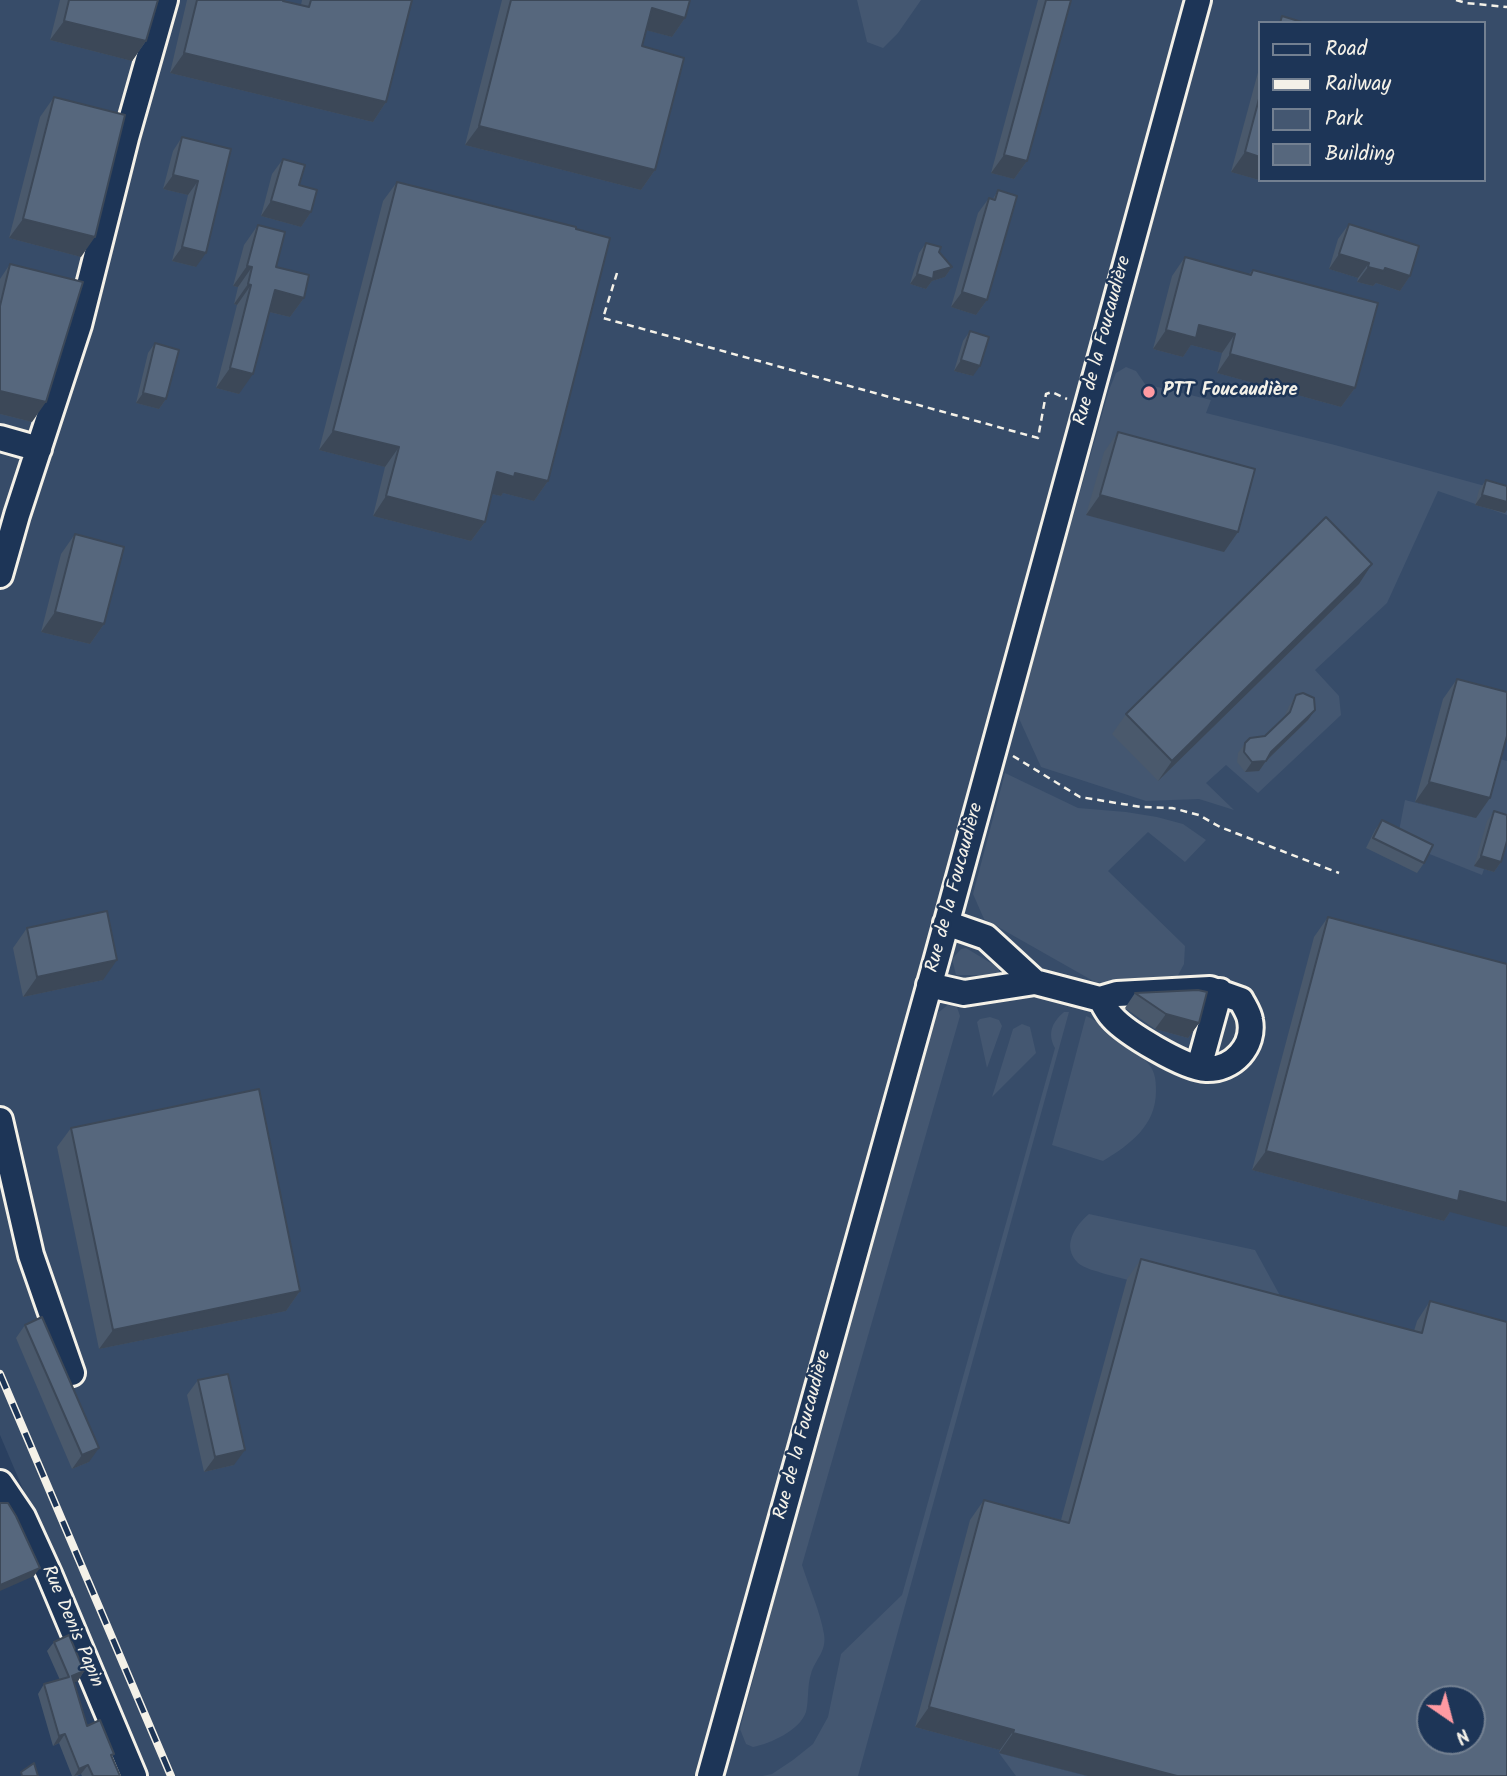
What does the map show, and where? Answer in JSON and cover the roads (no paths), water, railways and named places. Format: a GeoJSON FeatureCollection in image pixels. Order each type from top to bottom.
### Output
{"type":"FeatureCollection","features":[{"type":"Feature","properties":{"kind":"street"},"geometry":{"type":"LineString","coordinates":[[0,575],[79,326],[126,138],[165,0]]}},
{"type":"Feature","properties":{"kind":"street","name":"Rue de la Foucaudière"},"geometry":{"type":"LineString","coordinates":[[710,1776],[1198,0]]}},
{"type":"Feature","properties":{"kind":"street"},"geometry":{"type":"LineString","coordinates":[[0,438],[39,449]]}},
{"type":"Feature","properties":{"kind":"street"},"geometry":{"type":"LineString","coordinates":[[946,923],[986,937],[1035,982]]}},
{"type":"Feature","properties":{"kind":"street"},"geometry":{"type":"LineString","coordinates":[[929,985],[964,993],[1035,982],[1100,999],[1117,994],[1210,989],[1241,1000],[1250,1018],[1251,1035],[1246,1048],[1235,1060],[1221,1067],[1204,1069],[1179,1060],[1133,1035],[1111,1017],[1100,999]]}},
{"type":"Feature","properties":{"kind":"street"},"geometry":{"type":"LineString","coordinates":[[1199,1067],[1220,991]]}},
{"type":"Feature","properties":{"kind":"street"},"geometry":{"type":"LineString","coordinates":[[0,1120],[31,1255],[72,1373]]}},
{"type":"Feature","properties":{"kind":"street","name":"Rue Denis Papin"},"geometry":{"type":"LineString","coordinates":[[0,1483],[23,1517],[50,1576],[134,1776]]}},
{"type":"Feature","properties":{"kind":"railway"},"geometry":{"type":"LineString","coordinates":[[0,1374],[171,1776]]}},
{"type":"Feature","properties":{"kind":"place","name":"PTT Foucaudière"},"geometry":{"type":"Point","coordinates":[1149,392]}}]}
